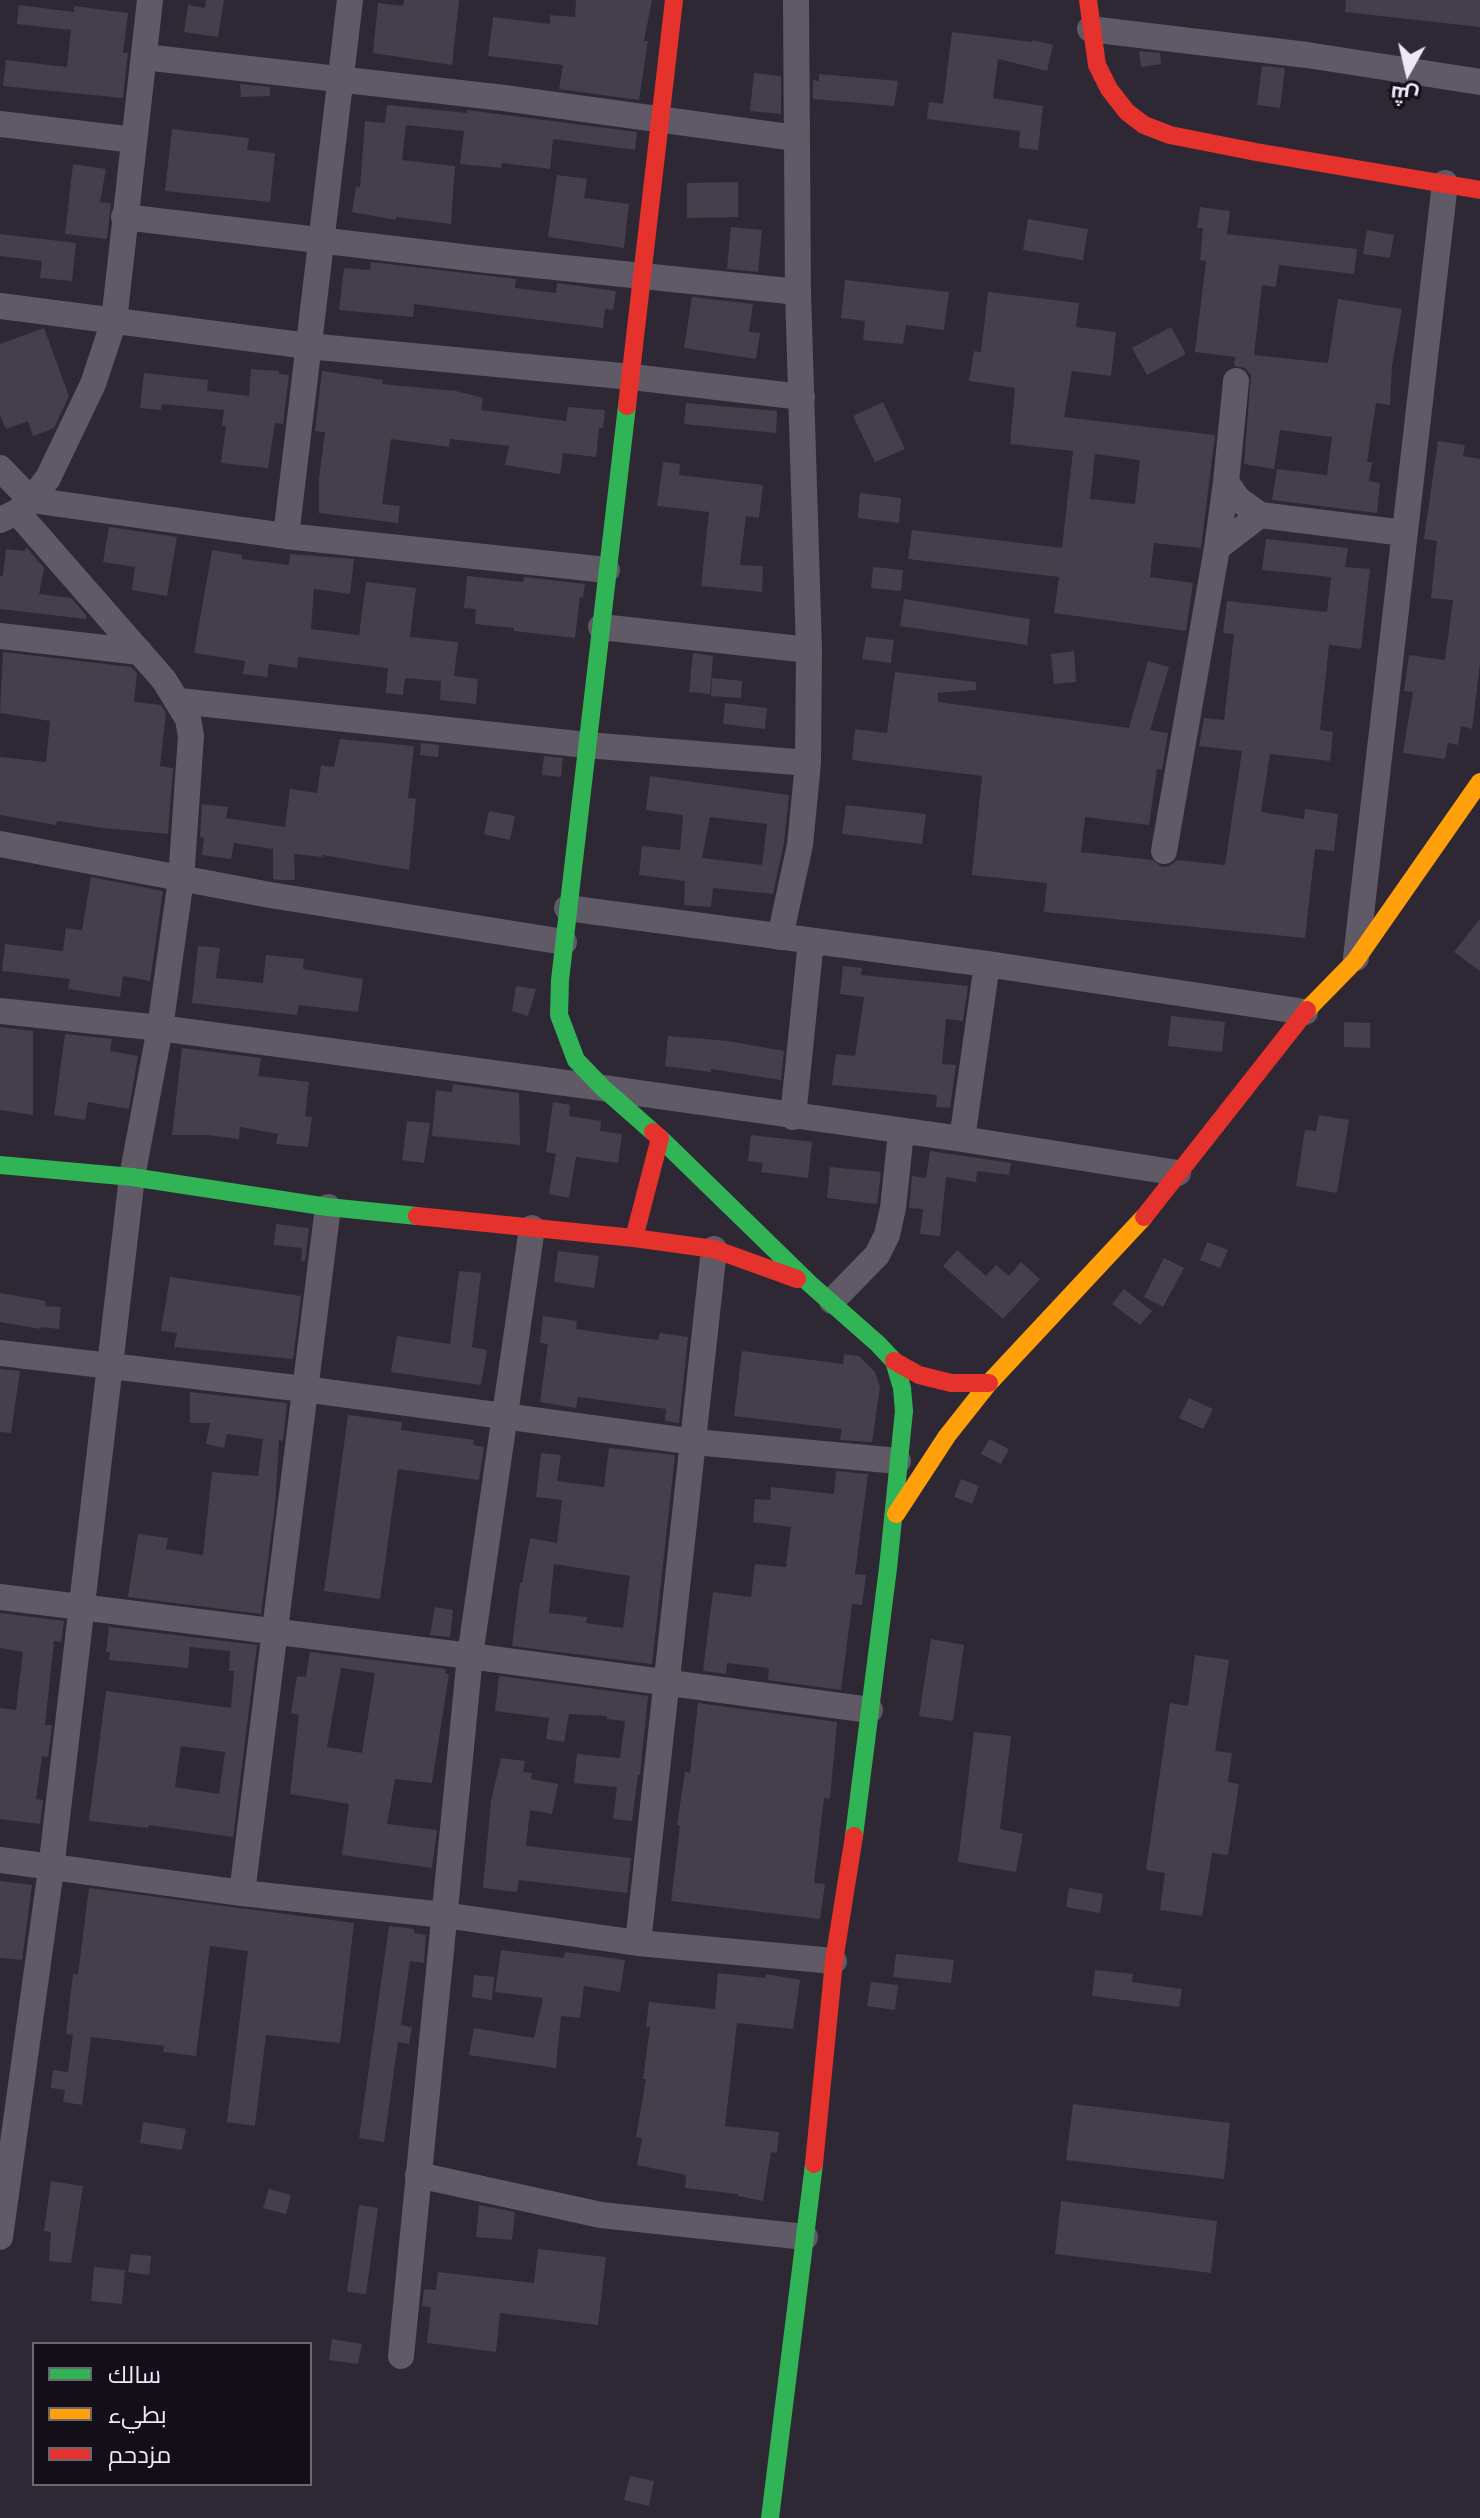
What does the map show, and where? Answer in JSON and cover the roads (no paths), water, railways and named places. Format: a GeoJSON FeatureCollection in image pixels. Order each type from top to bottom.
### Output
{"type":"FeatureCollection","features":[{"type":"Feature","properties":{"kind":"main road"},"geometry":{"type":"LineString","coordinates":[[674,0],[644,276],[567,908],[559,1015],[576,1060],[603,1088],[660,1138],[894,1361],[919,1375],[951,1383],[989,1383]]}},
{"type":"Feature","properties":{"kind":"main road"},"geometry":{"type":"LineString","coordinates":[[1088,0],[1097,65],[1109,89],[1127,112],[1144,125],[1170,135],[1256,152],[1445,183],[1479,185]]}},
{"type":"Feature","properties":{"kind":"main road"},"geometry":{"type":"LineString","coordinates":[[893,1519],[947,1436],[989,1383],[1141,1221],[1305,1012],[1355,961],[1480,782]]}},
{"type":"Feature","properties":{"kind":"main road"},"geometry":{"type":"LineString","coordinates":[[634,1238],[660,1138]]}},
{"type":"Feature","properties":{"kind":"main road"},"geometry":{"type":"LineString","coordinates":[[0,1165],[132,1177],[328,1207],[714,1249],[810,1284]]}},
{"type":"Feature","properties":{"kind":"main road"},"geometry":{"type":"LineString","coordinates":[[770,2518],[805,2237],[834,1961],[855,1831],[893,1519],[904,1411],[902,1388],[894,1361]]}},
{"type":"Feature","properties":{"kind":"street"},"geometry":{"type":"LineString","coordinates":[[16,510],[48,478],[65,446],[93,384],[114,321],[150,0]]}},
{"type":"Feature","properties":{"kind":"street"},"geometry":{"type":"LineString","coordinates":[[286,536],[350,0]]}},
{"type":"Feature","properties":{"kind":"street"},"geometry":{"type":"LineString","coordinates":[[780,937],[800,845],[808,763],[809,650],[798,292],[796,0]]}},
{"type":"Feature","properties":{"kind":"street"},"geometry":{"type":"LineString","coordinates":[[1090,29],[1307,55],[1480,82]]}},
{"type":"Feature","properties":{"kind":"street"},"geometry":{"type":"LineString","coordinates":[[144,57],[796,138]]}},
{"type":"Feature","properties":{"kind":"street"},"geometry":{"type":"LineString","coordinates":[[0,124],[134,140]]}},
{"type":"Feature","properties":{"kind":"street"},"geometry":{"type":"LineString","coordinates":[[1355,961],[1445,183]]}},
{"type":"Feature","properties":{"kind":"street"},"geometry":{"type":"LineString","coordinates":[[124,217],[487,260],[798,292]]}},
{"type":"Feature","properties":{"kind":"street"},"geometry":{"type":"LineString","coordinates":[[0,306],[308,346],[632,377],[802,397]]}},
{"type":"Feature","properties":{"kind":"street"},"geometry":{"type":"LineString","coordinates":[[1164,851],[1217,548],[1236,381]]}},
{"type":"Feature","properties":{"kind":"street"},"geometry":{"type":"LineString","coordinates":[[0,468],[16,510],[179,701],[188,719],[191,736],[181,879],[160,1028],[132,1177],[51,1869],[9,2118],[0,2237]]}},
{"type":"Feature","properties":{"kind":"street"},"geometry":{"type":"LineString","coordinates":[[1226,482],[1238,499],[1260,515],[1404,533]]}},
{"type":"Feature","properties":{"kind":"street"},"geometry":{"type":"LineString","coordinates":[[16,510],[607,570]]}},
{"type":"Feature","properties":{"kind":"street"},"geometry":{"type":"LineString","coordinates":[[1217,548],[1260,515]]}},
{"type":"Feature","properties":{"kind":"street"},"geometry":{"type":"LineString","coordinates":[[601,627],[809,650]]}},
{"type":"Feature","properties":{"kind":"street"},"geometry":{"type":"LineString","coordinates":[[0,636],[140,652]]}},
{"type":"Feature","properties":{"kind":"street"},"geometry":{"type":"LineString","coordinates":[[179,701],[587,745],[808,763]]}},
{"type":"Feature","properties":{"kind":"street"},"geometry":{"type":"LineString","coordinates":[[0,844],[181,879],[564,942]]}},
{"type":"Feature","properties":{"kind":"street"},"geometry":{"type":"LineString","coordinates":[[567,908],[987,964],[1305,1012]]}},
{"type":"Feature","properties":{"kind":"street"},"geometry":{"type":"LineString","coordinates":[[793,1117],[811,941]]}},
{"type":"Feature","properties":{"kind":"street"},"geometry":{"type":"LineString","coordinates":[[962,1139],[987,964]]}},
{"type":"Feature","properties":{"kind":"street"},"geometry":{"type":"LineString","coordinates":[[0,1011],[160,1028],[603,1088],[1178,1173]]}},
{"type":"Feature","properties":{"kind":"street"},"geometry":{"type":"LineString","coordinates":[[832,1301],[877,1255],[887,1235],[901,1132]]}},
{"type":"Feature","properties":{"kind":"street"},"geometry":{"type":"LineString","coordinates":[[242,1893],[328,1207]]}},
{"type":"Feature","properties":{"kind":"street"},"geometry":{"type":"LineString","coordinates":[[401,2356],[470,1656],[532,1228]]}},
{"type":"Feature","properties":{"kind":"street"},"geometry":{"type":"LineString","coordinates":[[638,1943],[714,1249]]}},
{"type":"Feature","properties":{"kind":"street"},"geometry":{"type":"LineString","coordinates":[[0,1353],[304,1389],[695,1442],[898,1461]]}},
{"type":"Feature","properties":{"kind":"street"},"geometry":{"type":"LineString","coordinates":[[0,1597],[870,1710]]}},
{"type":"Feature","properties":{"kind":"street"},"geometry":{"type":"LineString","coordinates":[[0,1860],[242,1893],[444,1915],[638,1943],[834,1961]]}},
{"type":"Feature","properties":{"kind":"street"},"geometry":{"type":"LineString","coordinates":[[418,2175],[601,2215],[805,2237]]}}]}
